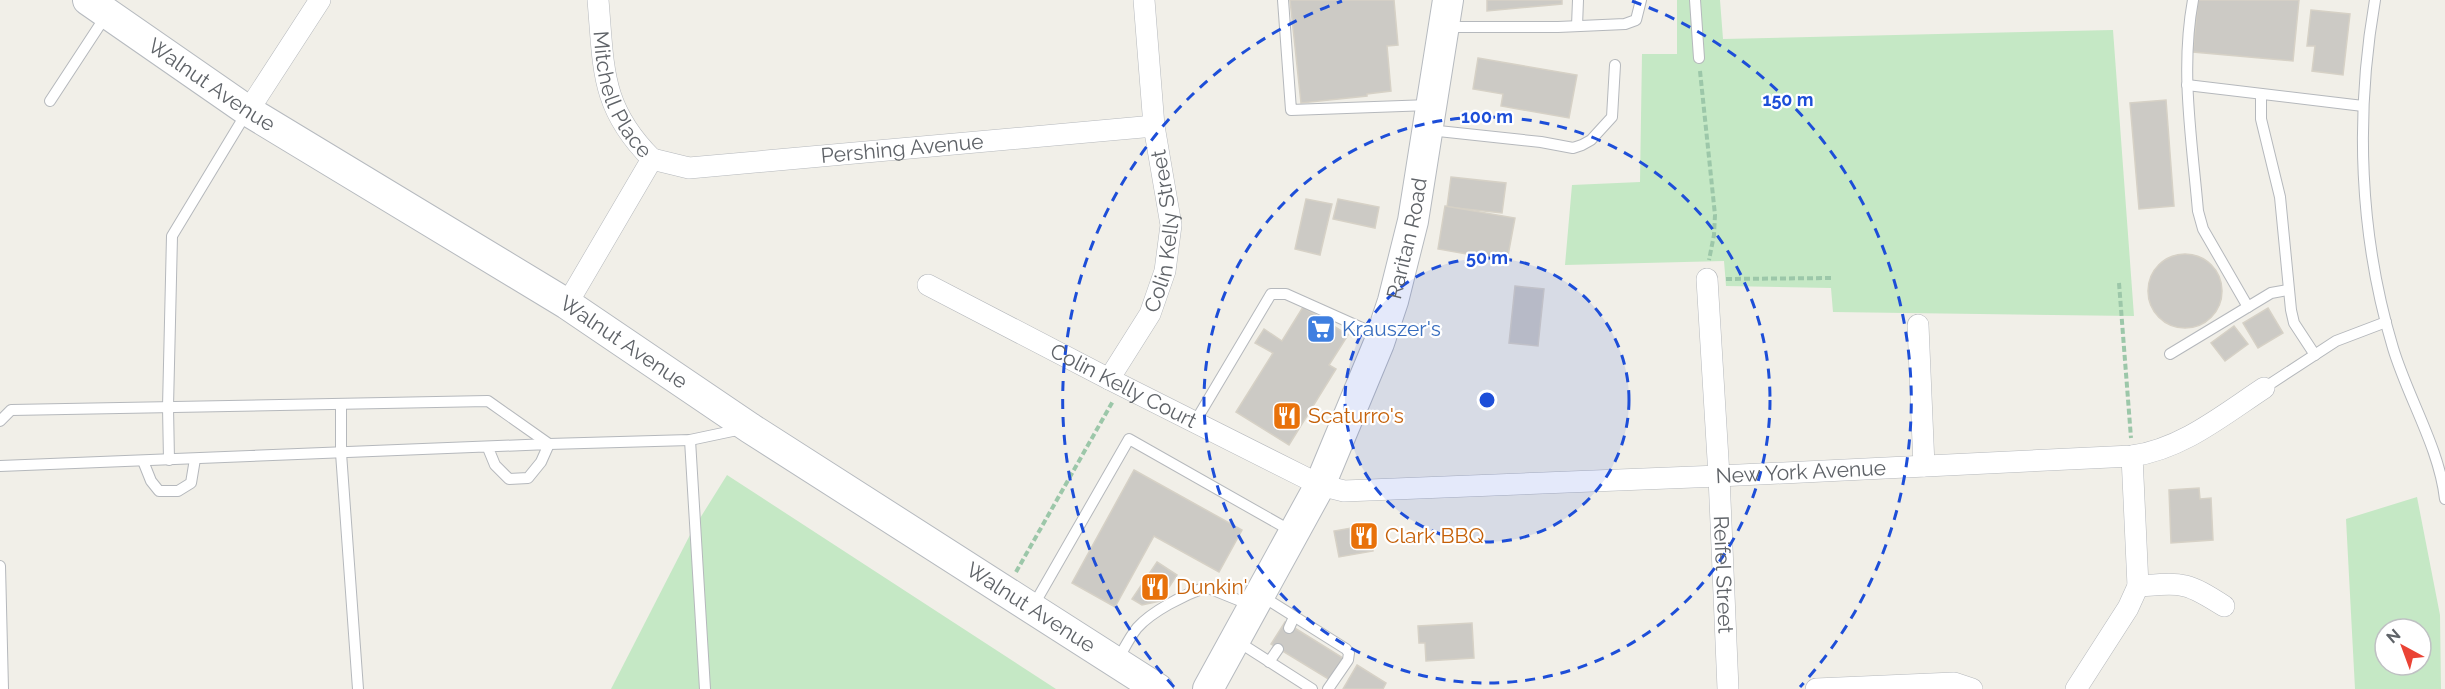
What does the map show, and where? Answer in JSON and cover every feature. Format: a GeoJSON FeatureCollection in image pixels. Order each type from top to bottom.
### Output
{"type":"FeatureCollection","features":[{"type":"Feature","properties":{"kind":"street"},"geometry":{"type":"LineString","coordinates":[[248,111],[320,0]]}},
{"type":"Feature","properties":{"kind":"street","name":"Mitchell Place"},"geometry":{"type":"LineString","coordinates":[[567,304],[652,159],[625,126],[612,104],[605,81],[598,0]]}},
{"type":"Feature","properties":{"kind":"street","name":"Colin Kelly Street"},"geometry":{"type":"LineString","coordinates":[[1115,382],[1150,314],[1165,271],[1172,225],[1154,126],[1144,0]]}},
{"type":"Feature","properties":{"kind":"street","name":"Walnut Avenue"},"geometry":{"type":"LineString","coordinates":[[98,7],[248,111],[567,304],[750,428],[1158,689]]}},
{"type":"Feature","properties":{"kind":"street","name":"Raritan Road"},"geometry":{"type":"LineString","coordinates":[[1208,689],[1320,485],[1362,389],[1381,337],[1406,252],[1446,14]]}},
{"type":"Feature","properties":{"kind":"street","name":"Pershing Avenue"},"geometry":{"type":"LineString","coordinates":[[652,159],[689,168],[1154,126]]}},
{"type":"Feature","properties":{"kind":"street","name":"Reifel Street"},"geometry":{"type":"LineString","coordinates":[[1707,279],[1719,477],[1728,689]]}},
{"type":"Feature","properties":{"kind":"street","name":"Colin Kelly Court"},"geometry":{"type":"LineString","coordinates":[[928,285],[1320,485]]}},
{"type":"Feature","properties":{"kind":"street"},"geometry":{"type":"LineString","coordinates":[[1918,325],[1924,466]]}},
{"type":"Feature","properties":{"kind":"street","name":"New York Avenue"},"geometry":{"type":"LineString","coordinates":[[1320,485],[1357,492],[1719,477],[2132,456],[2154,452],[2178,442],[2264,388]]}},
{"type":"Feature","properties":{"kind":"street"},"geometry":{"type":"LineString","coordinates":[[2076,689],[2128,608],[2138,586],[2132,456]]}},
{"type":"Feature","properties":{"kind":"street"},"geometry":{"type":"LineString","coordinates":[[2138,586],[2185,584],[2224,606]]}},
{"type":"Feature","properties":{"kind":"street"},"geometry":{"type":"LineString","coordinates":[[1816,689],[1954,683],[1972,689]]}},
{"type":"Feature","properties":{"kind":"lane"},"geometry":{"type":"LineString","coordinates":[[1283,0],[1291,110],[1430,118],[1573,148],[1591,140],[1612,117],[1615,65]]}},
{"type":"Feature","properties":{"kind":"lane"},"geometry":{"type":"LineString","coordinates":[[1577,26],[1578,0]]}},
{"type":"Feature","properties":{"kind":"lane"},"geometry":{"type":"LineString","coordinates":[[1446,14],[1577,26],[1624,24],[1636,20],[1641,0]]}},
{"type":"Feature","properties":{"kind":"lane"},"geometry":{"type":"LineString","coordinates":[[1695,0],[1699,58]]}},
{"type":"Feature","properties":{"kind":"lane"},"geometry":{"type":"LineString","coordinates":[[2193,0],[2187,49],[2187,85],[2200,220],[2248,307]]}},
{"type":"Feature","properties":{"kind":"lane"},"geometry":{"type":"LineString","coordinates":[[2375,0],[2369,33],[2363,106],[2364,171],[2370,238],[2386,322],[2401,372],[2434,457],[2445,499]]}},
{"type":"Feature","properties":{"kind":"lane"},"geometry":{"type":"LineString","coordinates":[[50,101],[98,7]]}},
{"type":"Feature","properties":{"kind":"lane"},"geometry":{"type":"LineString","coordinates":[[2187,85],[2363,106]]}},
{"type":"Feature","properties":{"kind":"lane"},"geometry":{"type":"LineString","coordinates":[[2260,94],[2261,119],[2280,197],[2288,290],[2294,322],[2315,354]]}},
{"type":"Feature","properties":{"kind":"lane"},"geometry":{"type":"LineString","coordinates":[[169,460],[172,236],[248,111]]}},
{"type":"Feature","properties":{"kind":"lane"},"geometry":{"type":"LineString","coordinates":[[2170,354],[2271,293],[2288,290]]}},
{"type":"Feature","properties":{"kind":"lane"},"geometry":{"type":"LineString","coordinates":[[1195,422],[1271,294],[1286,294],[1381,337]]}},
{"type":"Feature","properties":{"kind":"lane"},"geometry":{"type":"LineString","coordinates":[[2264,388],[2348,335],[2386,322]]}},
{"type":"Feature","properties":{"kind":"lane"},"geometry":{"type":"LineString","coordinates":[[0,420],[11,410],[488,401],[549,444]]}},
{"type":"Feature","properties":{"kind":"lane"},"geometry":{"type":"LineString","coordinates":[[341,404],[341,453],[358,689]]}},
{"type":"Feature","properties":{"kind":"lane"},"geometry":{"type":"LineString","coordinates":[[0,466],[690,440],[750,428]]}},
{"type":"Feature","properties":{"kind":"lane"},"geometry":{"type":"LineString","coordinates":[[1032,608],[1129,439],[1294,532]]}},
{"type":"Feature","properties":{"kind":"lane"},"geometry":{"type":"LineString","coordinates":[[690,440],[705,689]]}},
{"type":"Feature","properties":{"kind":"lane"},"geometry":{"type":"LineString","coordinates":[[488,448],[495,465],[509,479],[528,478],[541,462],[549,444]]}},
{"type":"Feature","properties":{"kind":"lane"},"geometry":{"type":"LineString","coordinates":[[143,461],[151,481],[159,490],[178,491],[191,483],[195,459]]}},
{"type":"Feature","properties":{"kind":"lane"},"geometry":{"type":"LineString","coordinates":[[0,566],[3,689]]}},
{"type":"Feature","properties":{"kind":"lane"},"geometry":{"type":"LineString","coordinates":[[1117,663],[1140,626],[1180,597],[1206,587],[1256,600],[1294,617],[1346,649],[1348,660],[1328,689]]}},
{"type":"Feature","properties":{"kind":"lane"},"geometry":{"type":"LineString","coordinates":[[1289,628],[1294,617]]}},
{"type":"Feature","properties":{"kind":"lane"},"geometry":{"type":"LineString","coordinates":[[1235,639],[1312,689]]}},
{"type":"Feature","properties":{"kind":"lane"},"geometry":{"type":"LineString","coordinates":[[1269,662],[1278,649]]}},
{"type":"Feature","properties":{"kind":"path"},"geometry":{"type":"LineString","coordinates":[[1699,58],[1715,215],[1707,279],[1834,278]]}},
{"type":"Feature","properties":{"kind":"path"},"geometry":{"type":"LineString","coordinates":[[2119,284],[2132,456]]}},
{"type":"Feature","properties":{"kind":"path"},"geometry":{"type":"LineString","coordinates":[[1006,591],[1115,382]]}},
{"type":"Feature","properties":{"kind":"green space"},"geometry":{"type":"Polygon","coordinates":[[[1677,0],[1720,0],[1723,39],[2113,30],[2134,316],[1833,312],[1831,288],[1726,286],[1724,261],[1565,265],[1572,185],[1640,182],[1642,54],[1677,54],[1677,0]]]}},
{"type":"Feature","properties":{"kind":"green space"},"geometry":{"type":"Polygon","coordinates":[[[727,475],[1056,689],[611,689],[692,531],[727,475]]]}},
{"type":"Feature","properties":{"kind":"green space"},"geometry":{"type":"Polygon","coordinates":[[[2417,497],[2440,615],[2441,689],[2355,689],[2346,519],[2417,497]]]}},
{"type":"Feature","properties":{"kind":"building"},"geometry":{"type":"Polygon","coordinates":[[[1290,0],[1394,0],[1398,45],[1387,46],[1391,91],[1301,103],[1290,0]]]}},
{"type":"Feature","properties":{"kind":"building"},"geometry":{"type":"Polygon","coordinates":[[[1487,0],[1562,0],[1562,4],[1487,11],[1487,0]]]}},
{"type":"Feature","properties":{"kind":"building"},"geometry":{"type":"Polygon","coordinates":[[[2198,0],[2299,0],[2293,61],[2193,52],[2198,0]]]}},
{"type":"Feature","properties":{"kind":"building"},"geometry":{"type":"Polygon","coordinates":[[[2311,10],[2350,14],[2343,75],[2312,71],[2315,46],[2307,46],[2311,10]]]}},
{"type":"Feature","properties":{"kind":"building"},"geometry":{"type":"Polygon","coordinates":[[[1478,58],[1577,75],[1569,118],[1501,106],[1503,94],[1473,89],[1478,58]]]}},
{"type":"Feature","properties":{"kind":"building"},"geometry":{"type":"Polygon","coordinates":[[[2166,100],[2174,206],[2139,209],[2130,103],[2166,100]]]}},
{"type":"Feature","properties":{"kind":"building"},"geometry":{"type":"Polygon","coordinates":[[[1451,177],[1506,183],[1502,213],[1447,207],[1451,177]]]}},
{"type":"Feature","properties":{"kind":"building"},"geometry":{"type":"Polygon","coordinates":[[[1306,199],[1332,204],[1320,255],[1295,249],[1306,199]]]}},
{"type":"Feature","properties":{"kind":"building"},"geometry":{"type":"Polygon","coordinates":[[[1338,199],[1379,207],[1375,228],[1333,219],[1338,199]]]}},
{"type":"Feature","properties":{"kind":"building"},"geometry":{"type":"Polygon","coordinates":[[[1445,206],[1515,218],[1507,261],[1438,249],[1445,206]]]}},
{"type":"Feature","properties":{"kind":"building"},"geometry":{"type":"Polygon","coordinates":[[[2185,254],[2199,257],[2211,265],[2219,277],[2222,291],[2219,305],[2211,317],[2199,325],[2185,328],[2171,325],[2159,317],[2151,305],[2148,291],[2151,277],[2159,265],[2171,257],[2185,254]]]}},
{"type":"Feature","properties":{"kind":"building"},"geometry":{"type":"Polygon","coordinates":[[[1515,286],[1544,289],[1538,346],[1509,343],[1515,286]]]}},
{"type":"Feature","properties":{"kind":"building"},"geometry":{"type":"Polygon","coordinates":[[[1303,307],[1348,335],[1329,365],[1336,369],[1289,445],[1236,412],[1273,353],[1255,343],[1264,329],[1282,341],[1303,307]]]}},
{"type":"Feature","properties":{"kind":"building"},"geometry":{"type":"Polygon","coordinates":[[[2268,308],[2283,333],[2258,348],[2243,323],[2268,308]]]}},
{"type":"Feature","properties":{"kind":"building"},"geometry":{"type":"Polygon","coordinates":[[[2234,326],[2248,344],[2225,361],[2211,343],[2234,326]]]}},
{"type":"Feature","properties":{"kind":"building"},"geometry":{"type":"Polygon","coordinates":[[[1134,470],[1242,530],[1219,572],[1154,536],[1115,607],[1072,583],[1134,470]]]}},
{"type":"Feature","properties":{"kind":"building"},"geometry":{"type":"Polygon","coordinates":[[[2199,488],[2200,499],[2211,498],[2213,540],[2171,543],[2169,490],[2199,488]]]}},
{"type":"Feature","properties":{"kind":"building"},"geometry":{"type":"Polygon","coordinates":[[[1368,525],[1373,551],[1339,557],[1334,531],[1368,525]]]}},
{"type":"Feature","properties":{"kind":"building","name":"Dunkin'"},"geometry":{"type":"Polygon","coordinates":[[[1157,562],[1177,575],[1160,601],[1142,605],[1132,599],[1157,562]]]}},
{"type":"Feature","properties":{"kind":"building"},"geometry":{"type":"Polygon","coordinates":[[[1285,622],[1343,658],[1330,680],[1271,644],[1285,622]]]}},
{"type":"Feature","properties":{"kind":"building"},"geometry":{"type":"Polygon","coordinates":[[[1472,623],[1474,658],[1426,661],[1425,643],[1419,643],[1418,626],[1472,623]]]}},
{"type":"Feature","properties":{"kind":"building"},"geometry":{"type":"Polygon","coordinates":[[[1357,665],[1386,683],[1383,689],[1343,689],[1357,665]]]}},
{"type":"Feature","properties":{"kind":"place","name":"Krauszer's"},"geometry":{"type":"Point","coordinates":[1321,329]}},
{"type":"Feature","properties":{"kind":"place","name":"Scaturro's"},"geometry":{"type":"Point","coordinates":[1287,416]}},
{"type":"Feature","properties":{"kind":"place","name":"Clark BBQ"},"geometry":{"type":"Point","coordinates":[1364,536]}},
{"type":"Feature","properties":{"kind":"place","name":"Dunkin'"},"geometry":{"type":"Point","coordinates":[1155,587]}}]}
